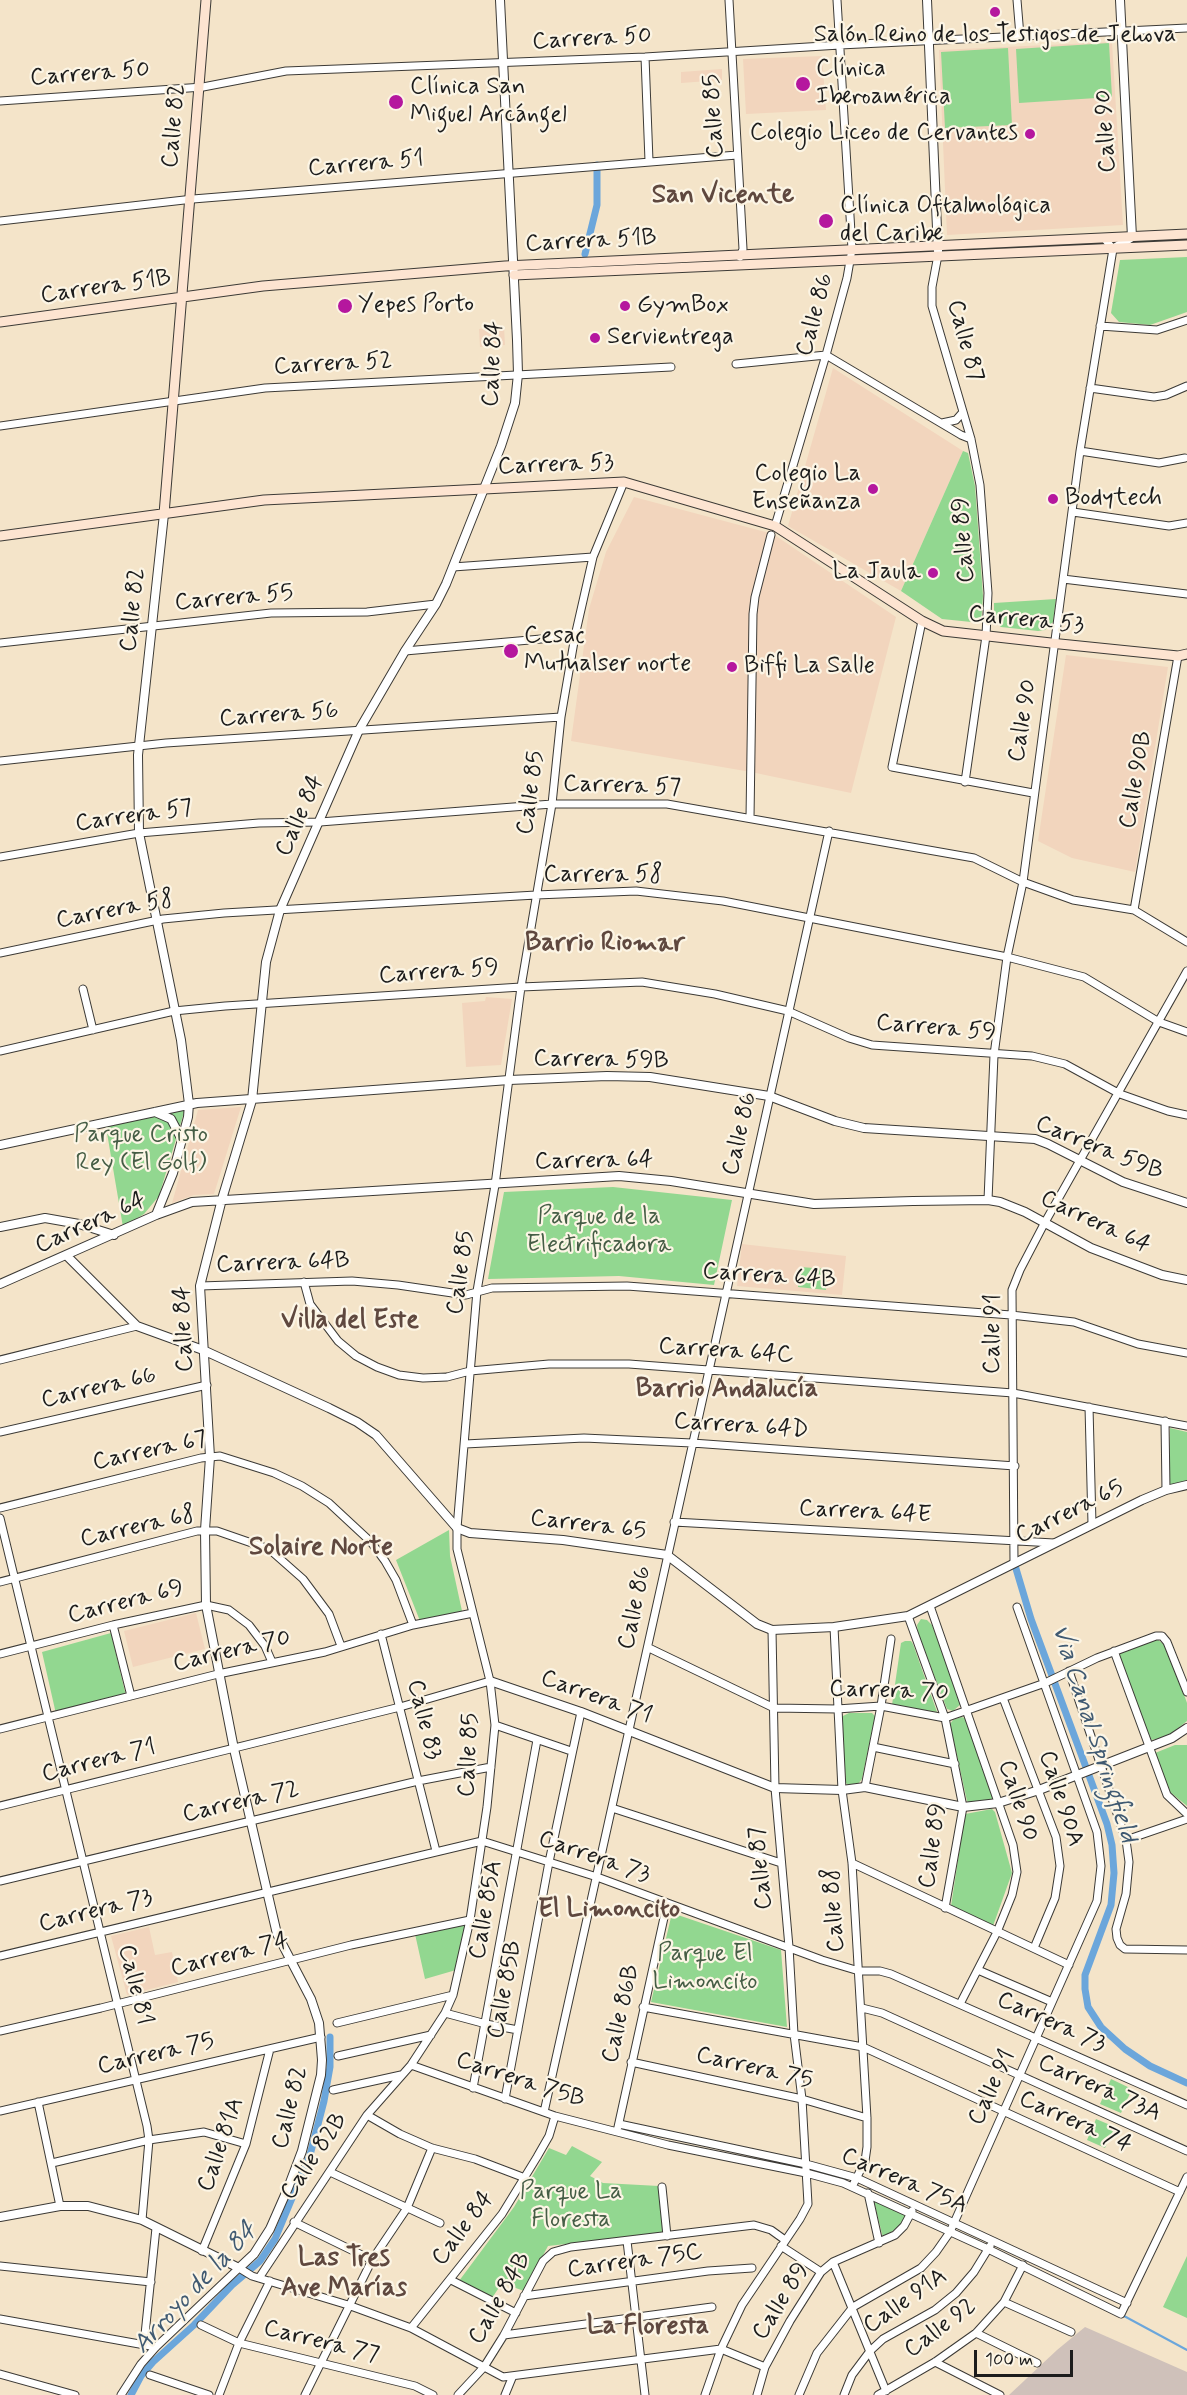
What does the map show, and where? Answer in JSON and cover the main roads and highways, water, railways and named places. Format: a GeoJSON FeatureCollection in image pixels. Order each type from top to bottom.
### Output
{"type":"FeatureCollection","features":[{"type":"Feature","properties":{"kind":"main road","name":"Calle 82"},"geometry":{"type":"LineString","coordinates":[[164,514],[206,0]]}},
{"type":"Feature","properties":{"kind":"main road","name":"Carrera 51B"},"geometry":{"type":"LineString","coordinates":[[513,270],[736,264],[851,254],[1187,234]]}},
{"type":"Feature","properties":{"kind":"main road","name":"Carrera 51B"},"geometry":{"type":"LineString","coordinates":[[938,250],[1113,249],[1187,245]]}},
{"type":"Feature","properties":{"kind":"main road","name":"Carrera 51B"},"geometry":{"type":"LineString","coordinates":[[0,322],[263,286],[741,254],[851,254]]}},
{"type":"Feature","properties":{"kind":"main road","name":"Carrera 53"},"geometry":{"type":"LineString","coordinates":[[0,536],[264,500],[624,482],[773,531],[922,621],[943,631],[1182,655]]}},
{"type":"Feature","properties":{"kind":"waterway"},"geometry":{"type":"LineString","coordinates":[[585,254],[597,205],[597,165]]}},
{"type":"Feature","properties":{"kind":"waterway","name":"Via Canal Springfield"},"geometry":{"type":"LineString","coordinates":[[1014,1562],[1031,1619],[1107,1824],[1112,1845],[1114,1873],[1111,1905],[1085,1975],[1088,2007],[1101,2027],[1125,2049],[1150,2066],[1187,2083]]}},
{"type":"Feature","properties":{"kind":"waterway","name":"Arroyo de la 84"},"geometry":{"type":"LineString","coordinates":[[131,2395],[141,2376],[153,2362],[260,2261],[275,2239],[310,2155],[330,2067],[330,2037]]}},
{"type":"Feature","properties":{"kind":"waterway"},"geometry":{"type":"LineString","coordinates":[[1124,2316],[1187,2350]]}},
{"type":"Feature","properties":{"kind":"place","name":"Salón Reino de los Testigos de Jehova"},"geometry":{"type":"Point","coordinates":[995,12]}},
{"type":"Feature","properties":{"kind":"place","name":"Clínica Iberoamérica"},"geometry":{"type":"Point","coordinates":[803,84]}},
{"type":"Feature","properties":{"kind":"place","name":"Clínica San Miguel Arcángel"},"geometry":{"type":"Point","coordinates":[396,102]}},
{"type":"Feature","properties":{"kind":"place","name":"Colegio Liceo de Cervantes"},"geometry":{"type":"Point","coordinates":[1030,134]}},
{"type":"Feature","properties":{"kind":"place","name":"Clínica Oftalmológica del Caribe"},"geometry":{"type":"Point","coordinates":[826,221]}},
{"type":"Feature","properties":{"kind":"place","name":"Yepes Porto"},"geometry":{"type":"Point","coordinates":[345,306]}},
{"type":"Feature","properties":{"kind":"place","name":"GymBox"},"geometry":{"type":"Point","coordinates":[625,306]}},
{"type":"Feature","properties":{"kind":"place","name":"Servientrega"},"geometry":{"type":"Point","coordinates":[595,338]}},
{"type":"Feature","properties":{"kind":"place","name":"Colegio La Enseñanza"},"geometry":{"type":"Point","coordinates":[873,489]}},
{"type":"Feature","properties":{"kind":"place","name":"Bodytech"},"geometry":{"type":"Point","coordinates":[1053,499]}},
{"type":"Feature","properties":{"kind":"place","name":"La Jaula"},"geometry":{"type":"Point","coordinates":[933,573]}},
{"type":"Feature","properties":{"kind":"place","name":"Cesac Mutualser norte"},"geometry":{"type":"Point","coordinates":[511,651]}},
{"type":"Feature","properties":{"kind":"place","name":"Biffi La Salle"},"geometry":{"type":"Point","coordinates":[732,667]}},
{"type":"Feature","properties":{"kind":"district","name":"San Vicente"},"geometry":{"type":"Point","coordinates":[723,197]}},
{"type":"Feature","properties":{"kind":"district","name":"Barrio Riomar"},"geometry":{"type":"Point","coordinates":[605,945]}},
{"type":"Feature","properties":{"kind":"district","name":"Villa del Este"},"geometry":{"type":"Point","coordinates":[350,1322]}},
{"type":"Feature","properties":{"kind":"district","name":"Barrio Andalucía"},"geometry":{"type":"Point","coordinates":[727,1391]}},
{"type":"Feature","properties":{"kind":"district","name":"Solaire Norte"},"geometry":{"type":"Point","coordinates":[321,1549]}},
{"type":"Feature","properties":{"kind":"district","name":"El Limoncito"},"geometry":{"type":"Point","coordinates":[609,1911]}},
{"type":"Feature","properties":{"kind":"district","name":"Las Tres Ave Marías"},"geometry":{"type":"Point","coordinates":[344,2275]}},
{"type":"Feature","properties":{"kind":"district","name":"La Floresta"},"geometry":{"type":"Point","coordinates":[648,2328]}},
{"type":"Feature","properties":{"kind":"park label","name":"Parque Cristo Rey (El Golf)"},"geometry":{"type":"Point","coordinates":[141,1150]}},
{"type":"Feature","properties":{"kind":"park label","name":"Parque de la Electrificadora"},"geometry":{"type":"Point","coordinates":[599,1232]}},
{"type":"Feature","properties":{"kind":"park label","name":"Parque El Limoncito"},"geometry":{"type":"Point","coordinates":[705,1969]}},
{"type":"Feature","properties":{"kind":"park label","name":"Parque La Floresta"},"geometry":{"type":"Point","coordinates":[571,2207]}}]}
